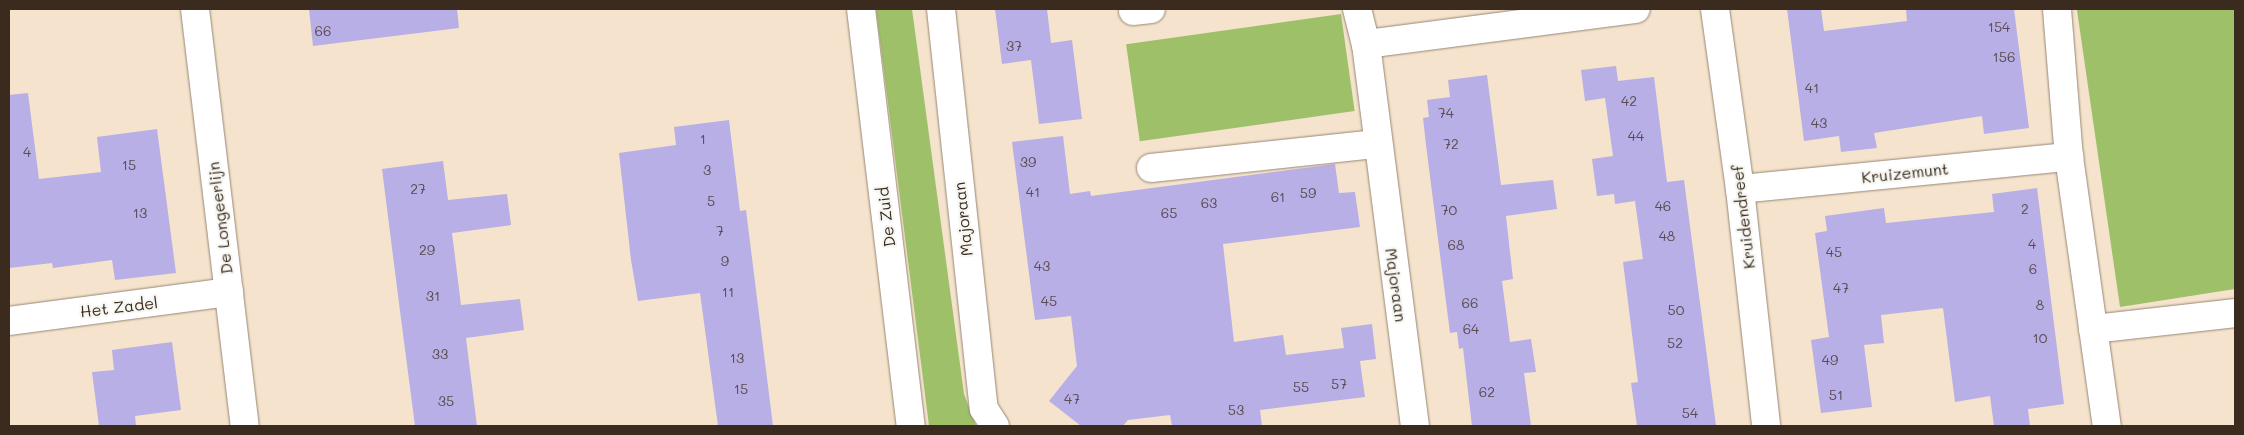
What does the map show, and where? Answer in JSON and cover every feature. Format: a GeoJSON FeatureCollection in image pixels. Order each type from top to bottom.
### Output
{"type":"FeatureCollection","features":[{"type":"Feature","properties":{"kind":"street","name":"De Longeerlijn"},"geometry":{"type":"LineString","coordinates":[[195,9],[245,426]]}},
{"type":"Feature","properties":{"kind":"street","name":"De Zuid"},"geometry":{"type":"LineString","coordinates":[[861,9],[911,426]]}},
{"type":"Feature","properties":{"kind":"street","name":"Majoraan"},"geometry":{"type":"LineString","coordinates":[[941,9],[984,409],[995,426]]}},
{"type":"Feature","properties":{"kind":"street","name":"Majoraan"},"geometry":{"type":"LineString","coordinates":[[1357,9],[1366,44],[1415,426]]}},
{"type":"Feature","properties":{"kind":"street"},"geometry":{"type":"LineString","coordinates":[[1366,44],[1636,9]]}},
{"type":"Feature","properties":{"kind":"street","name":"Kruidendreef"},"geometry":{"type":"LineString","coordinates":[[1715,9],[1740,189],[1766,426]]}},
{"type":"Feature","properties":{"kind":"street"},"geometry":{"type":"LineString","coordinates":[[2057,9],[2069,157],[2107,426]]}},
{"type":"Feature","properties":{"kind":"street"},"geometry":{"type":"LineString","coordinates":[[1151,168],[1378,144]]}},
{"type":"Feature","properties":{"kind":"street","name":"Kruizemunt"},"geometry":{"type":"LineString","coordinates":[[1740,189],[2069,157]]}},
{"type":"Feature","properties":{"kind":"street","name":"Het Zadel"},"geometry":{"type":"LineString","coordinates":[[9,321],[229,292]]}},
{"type":"Feature","properties":{"kind":"street"},"geometry":{"type":"LineString","coordinates":[[2093,329],[2235,313]]}},
{"type":"Feature","properties":{"kind":"green space"},"geometry":{"type":"Polygon","coordinates":[[[876,9],[912,9],[964,394],[976,426],[929,426],[876,9]]]}},
{"type":"Feature","properties":{"kind":"green space"},"geometry":{"type":"Polygon","coordinates":[[[2235,9],[2235,289],[2120,307],[2077,10],[2235,9]]]}},
{"type":"Feature","properties":{"kind":"green space"},"geometry":{"type":"Polygon","coordinates":[[[1341,14],[1355,111],[1140,141],[1126,44],[1341,14]]]}},
{"type":"Feature","properties":{"kind":"building"},"geometry":{"type":"Polygon","coordinates":[[[309,9],[457,9],[459,28],[313,46],[309,9]]]}},
{"type":"Feature","properties":{"kind":"building"},"geometry":{"type":"Polygon","coordinates":[[[995,9],[1047,9],[1051,43],[1072,40],[1082,119],[1039,124],[1031,60],[1002,64],[995,9]]]}},
{"type":"Feature","properties":{"kind":"building"},"geometry":{"type":"Polygon","coordinates":[[[1787,9],[1821,9],[1824,31],[1907,21],[1906,9],[2014,9],[2029,128],[1984,134],[1982,116],[1874,133],[1877,148],[1841,152],[1839,136],[1804,141],[1787,9]]]}},
{"type":"Feature","properties":{"kind":"building"},"geometry":{"type":"Polygon","coordinates":[[[1616,66],[1618,81],[1654,77],[1667,182],[1684,180],[1716,426],[1637,426],[1631,383],[1638,382],[1623,262],[1643,259],[1635,201],[1615,204],[1614,194],[1597,196],[1592,159],[1613,156],[1605,98],[1585,101],[1581,70],[1616,66]]]}},
{"type":"Feature","properties":{"kind":"building"},"geometry":{"type":"Polygon","coordinates":[[[1487,75],[1501,185],[1553,180],[1557,209],[1506,216],[1513,279],[1502,281],[1510,342],[1531,339],[1536,372],[1524,373],[1531,426],[1472,426],[1463,348],[1459,349],[1457,332],[1450,333],[1426,145],[1423,118],[1429,117],[1427,100],[1450,97],[1448,80],[1487,75]]]}},
{"type":"Feature","properties":{"kind":"building"},"geometry":{"type":"Polygon","coordinates":[[[28,93],[39,179],[101,172],[97,137],[157,129],[176,273],[115,280],[112,260],[53,268],[52,263],[9,268],[9,95],[28,93]]]}},
{"type":"Feature","properties":{"kind":"building"},"geometry":{"type":"Polygon","coordinates":[[[729,120],[740,211],[746,210],[773,426],[718,426],[700,293],[638,301],[631,260],[619,153],[676,145],[674,127],[729,120]]]}},
{"type":"Feature","properties":{"kind":"building"},"geometry":{"type":"Polygon","coordinates":[[[1063,136],[1070,194],[1090,191],[1091,196],[1335,164],[1339,193],[1355,192],[1360,227],[1223,244],[1234,342],[1283,335],[1286,355],[1344,348],[1341,328],[1372,324],[1376,359],[1360,361],[1365,397],[1260,410],[1262,426],[1172,426],[1170,415],[1128,420],[1123,426],[1081,426],[1049,401],[1077,366],[1071,316],[1035,320],[1012,142],[1063,136]]]}},
{"type":"Feature","properties":{"kind":"building"},"geometry":{"type":"Polygon","coordinates":[[[443,161],[448,200],[507,194],[511,225],[452,233],[461,305],[520,299],[524,330],[466,338],[477,426],[415,426],[400,311],[382,169],[443,161]]]}},
{"type":"Feature","properties":{"kind":"building"},"geometry":{"type":"Polygon","coordinates":[[[2037,188],[2064,404],[2028,409],[2030,426],[1994,426],[1990,396],[1955,402],[1943,308],[1881,315],[1884,343],[1864,345],[1872,407],[1821,413],[1811,340],[1829,337],[1815,233],[1827,231],[1825,216],[1884,208],[1886,223],[1994,212],[1992,194],[2037,188]]]}},
{"type":"Feature","properties":{"kind":"building"},"geometry":{"type":"Polygon","coordinates":[[[172,342],[181,410],[135,416],[136,426],[99,426],[92,372],[114,370],[112,350],[172,342]]]}}]}
